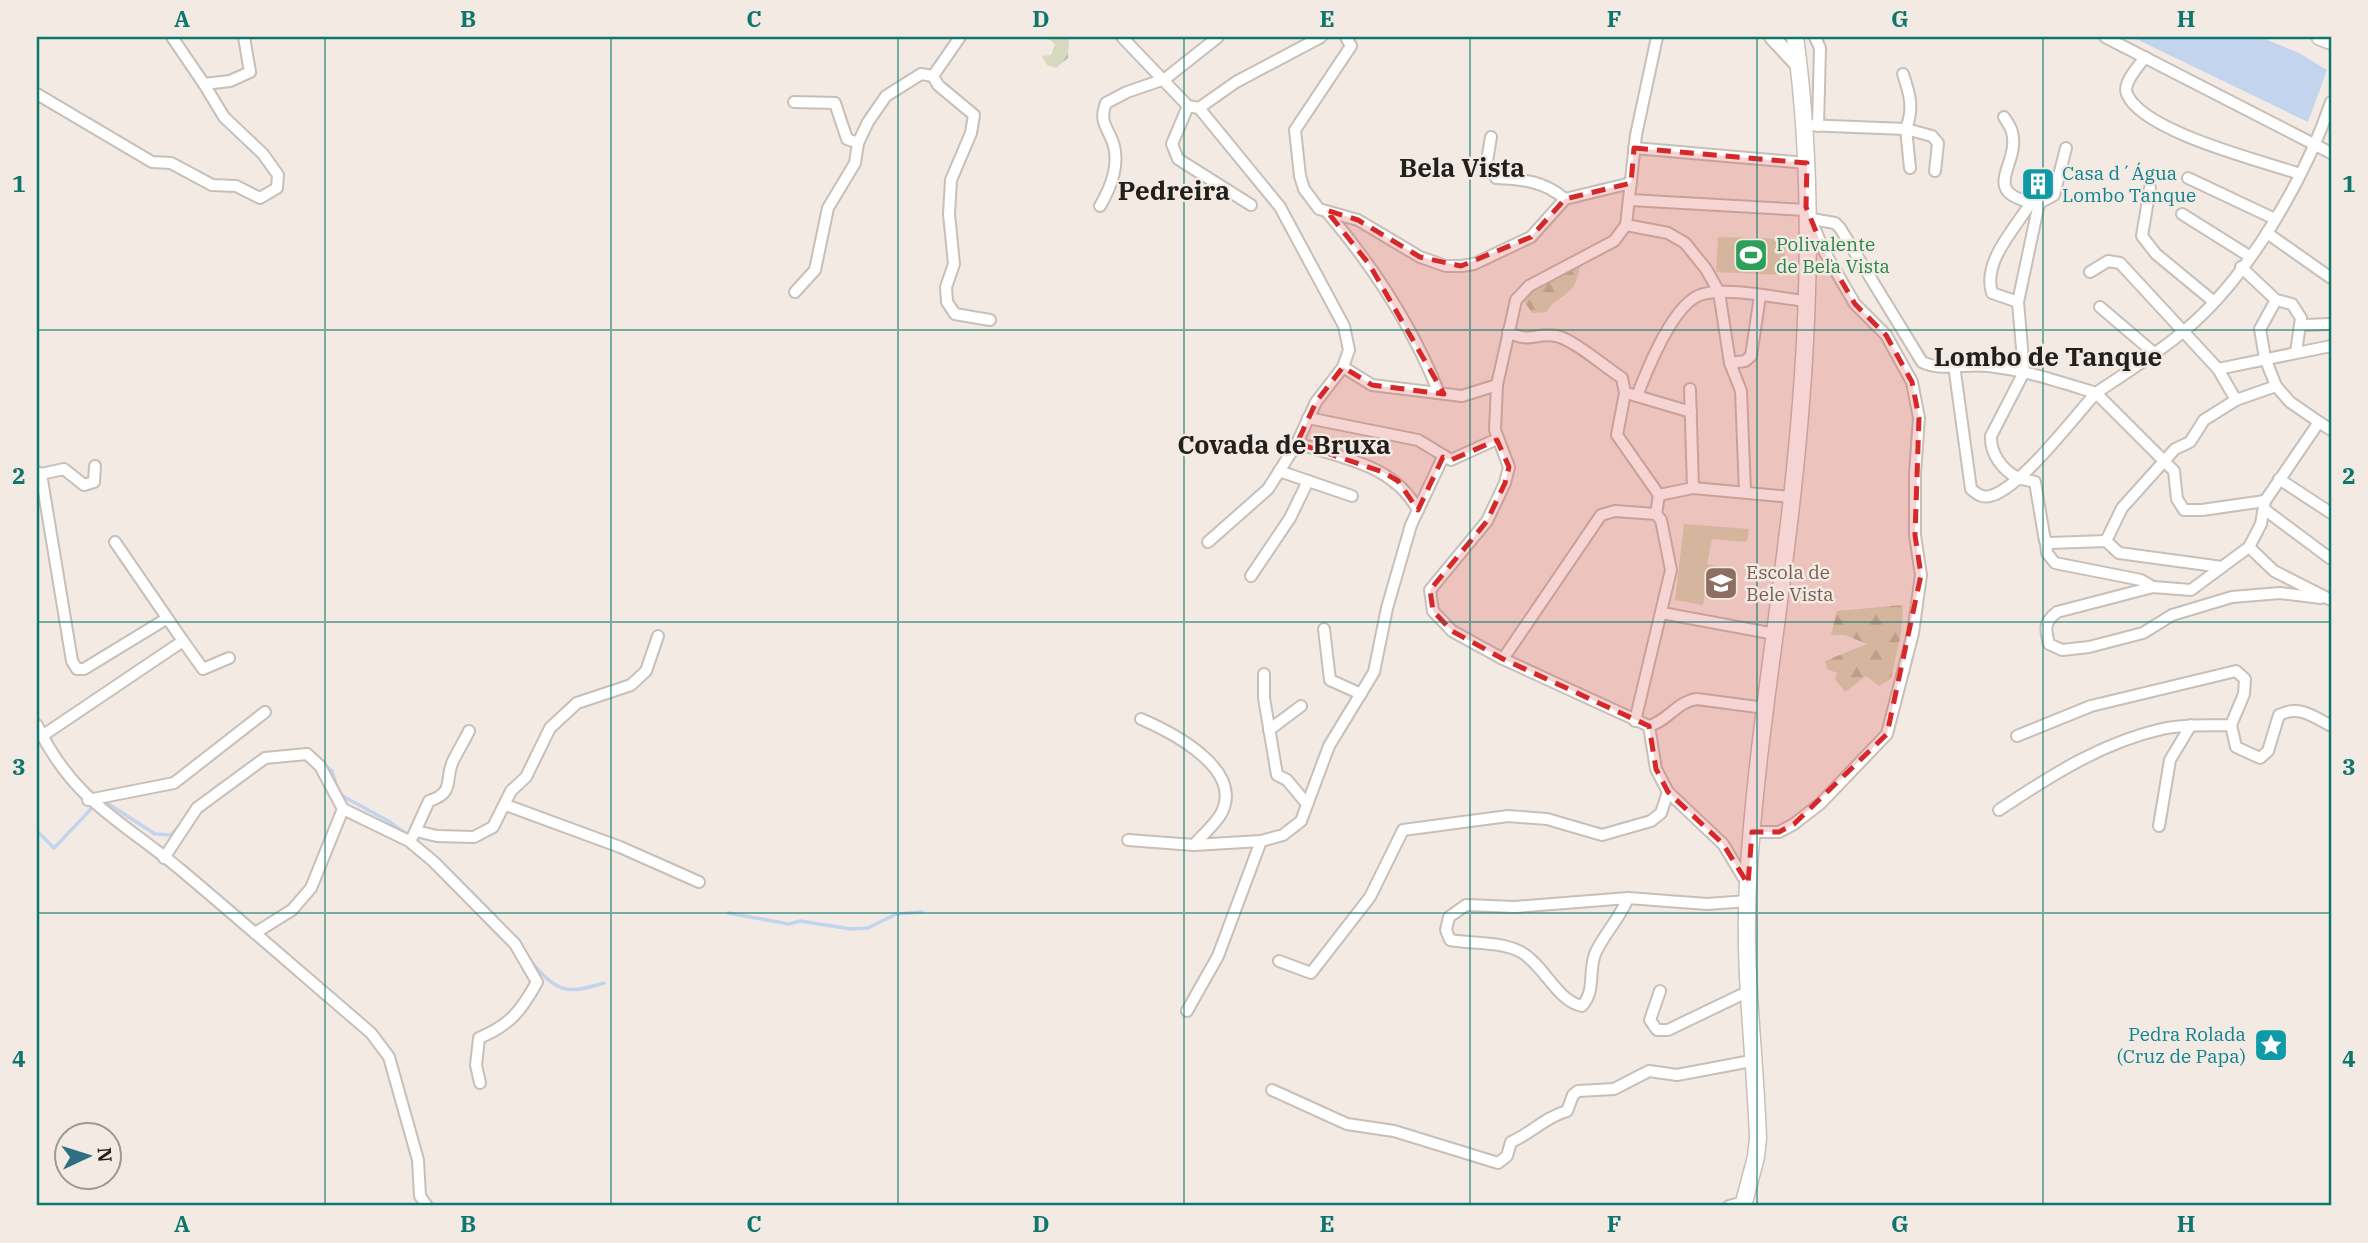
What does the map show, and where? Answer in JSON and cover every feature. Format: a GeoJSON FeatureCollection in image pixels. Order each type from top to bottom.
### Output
{"type":"FeatureCollection","features":[{"type":"Feature","properties":{"kind":"main road"},"geometry":{"type":"LineString","coordinates":[[1739,1205],[1756,1157],[1758,1138],[1747,992],[1752,832],[1792,498],[1805,301],[1807,163],[1811,126],[1795,37]]}},
{"type":"Feature","properties":{"kind":"main road"},"geometry":{"type":"LineString","coordinates":[[2320,37],[2331,41]]}},
{"type":"Feature","properties":{"kind":"street"},"geometry":{"type":"LineString","coordinates":[[37,94],[152,162],[171,163],[212,185],[236,186],[260,198],[277,188],[278,175],[263,154],[224,117],[172,37]]}},
{"type":"Feature","properties":{"kind":"street"},"geometry":{"type":"LineString","coordinates":[[204,84],[230,80],[250,72],[244,37]]}},
{"type":"Feature","properties":{"kind":"street"},"geometry":{"type":"LineString","coordinates":[[933,76],[960,37]]}},
{"type":"Feature","properties":{"kind":"street"},"geometry":{"type":"LineString","coordinates":[[1122,37],[1193,107],[1280,207],[1344,326],[1349,351],[1343,367],[1308,418],[1297,443],[1268,489],[1208,542]]}},
{"type":"Feature","properties":{"kind":"street"},"geometry":{"type":"LineString","coordinates":[[1100,205],[1110,188],[1114,164],[1114,146],[1102,124],[1106,103],[1127,92],[1165,79],[1218,37]]}},
{"type":"Feature","properties":{"kind":"street"},"geometry":{"type":"LineString","coordinates":[[1251,205],[1178,159],[1172,144],[1179,121],[1193,107],[1321,37]]}},
{"type":"Feature","properties":{"kind":"street"},"geometry":{"type":"LineString","coordinates":[[1657,37],[1634,148],[1626,225],[1615,242],[1528,286],[1516,300],[1497,385],[1497,439],[1509,467],[1506,483],[1487,521],[1430,590],[1433,611],[1452,631],[1503,659],[1635,722],[1649,726],[1661,723],[1687,700],[1697,699],[1765,709]]}},
{"type":"Feature","properties":{"kind":"street"},"geometry":{"type":"LineString","coordinates":[[1772,37],[1791,54],[1799,66]]}},
{"type":"Feature","properties":{"kind":"street"},"geometry":{"type":"LineString","coordinates":[[1827,37],[1817,42],[1811,126],[1906,129],[1932,136],[1938,143],[1935,171]]}},
{"type":"Feature","properties":{"kind":"street"},"geometry":{"type":"LineString","coordinates":[[2105,37],[2331,153]]}},
{"type":"Feature","properties":{"kind":"street"},"geometry":{"type":"LineString","coordinates":[[1351,40],[1295,130],[1304,189],[1319,209],[1358,220],[1420,257],[1447,266],[1461,267],[1474,264],[1531,237],[1565,198],[1631,183]]}},
{"type":"Feature","properties":{"kind":"street"},"geometry":{"type":"LineString","coordinates":[[2145,57],[2126,86],[2126,94],[2137,107],[2174,132],[2300,174]]}},
{"type":"Feature","properties":{"kind":"street"},"geometry":{"type":"LineString","coordinates":[[795,292],[815,270],[828,208],[855,163],[858,143],[886,96],[921,74],[933,76]]}},
{"type":"Feature","properties":{"kind":"street"},"geometry":{"type":"LineString","coordinates":[[1903,74],[1911,96],[1912,112],[1906,129],[1910,168]]}},
{"type":"Feature","properties":{"kind":"street"},"geometry":{"type":"LineString","coordinates":[[933,76],[938,85],[970,109],[975,123],[951,180],[949,214],[954,264],[946,287],[947,302],[955,314],[990,320]]}},
{"type":"Feature","properties":{"kind":"street"},"geometry":{"type":"LineString","coordinates":[[794,102],[835,103],[847,139],[858,143]]}},
{"type":"Feature","properties":{"kind":"street"},"geometry":{"type":"LineString","coordinates":[[1954,365],[1970,489],[1981,496],[1993,495],[2019,478],[2096,393],[2185,330],[2213,301],[2267,233],[2317,144],[2331,102]]}},
{"type":"Feature","properties":{"kind":"street"},"geometry":{"type":"LineString","coordinates":[[2004,117],[2012,131],[2013,141],[2004,182],[2005,190],[2012,196],[2035,203],[2050,200],[2054,195],[2066,148]]}},
{"type":"Feature","properties":{"kind":"street"},"geometry":{"type":"LineString","coordinates":[[1491,137],[1487,161],[1496,178],[1533,181],[1552,187],[1565,198]]}},
{"type":"Feature","properties":{"kind":"street"},"geometry":{"type":"LineString","coordinates":[[1634,148],[1807,163]]}},
{"type":"Feature","properties":{"kind":"street"},"geometry":{"type":"LineString","coordinates":[[2188,178],[2275,219]]}},
{"type":"Feature","properties":{"kind":"street"},"geometry":{"type":"LineString","coordinates":[[2150,188],[2143,236],[2156,254],[2213,301]]}},
{"type":"Feature","properties":{"kind":"street"},"geometry":{"type":"LineString","coordinates":[[1630,200],[1808,215],[1835,223],[1922,362],[1931,366],[1977,364],[2024,372],[2096,393],[2174,471],[2177,499],[2184,510],[2265,505],[2331,559]]}},
{"type":"Feature","properties":{"kind":"street"},"geometry":{"type":"LineString","coordinates":[[2035,203],[2018,302],[2024,372],[1991,436],[1990,447],[1996,458],[2019,478],[2035,482],[2047,553],[2054,563],[2141,580],[2154,587]]}},
{"type":"Feature","properties":{"kind":"street"},"geometry":{"type":"LineString","coordinates":[[2018,302],[1992,293],[1988,281],[1994,260],[2035,203]]}},
{"type":"Feature","properties":{"kind":"street"},"geometry":{"type":"LineString","coordinates":[[1326,210],[1369,264],[1430,371],[1439,393]]}},
{"type":"Feature","properties":{"kind":"street"},"geometry":{"type":"LineString","coordinates":[[2182,214],[2249,256]]}},
{"type":"Feature","properties":{"kind":"street"},"geometry":{"type":"LineString","coordinates":[[1752,832],[1779,832],[1794,824],[1821,803],[1886,734],[1913,633],[1922,575],[1915,536],[1915,473],[1919,418],[1912,382],[1886,335],[1855,304],[1824,251],[1808,215]]}},
{"type":"Feature","properties":{"kind":"street"},"geometry":{"type":"LineString","coordinates":[[1626,225],[1668,233],[1685,243],[1706,269],[1719,292],[1730,363],[1741,391],[1745,492]]}},
{"type":"Feature","properties":{"kind":"street"},"geometry":{"type":"LineString","coordinates":[[2267,233],[2331,278]]}},
{"type":"Feature","properties":{"kind":"street"},"geometry":{"type":"LineString","coordinates":[[2090,272],[2108,261],[2120,263],[2185,330],[2218,369],[2236,400]]}},
{"type":"Feature","properties":{"kind":"street"},"geometry":{"type":"LineString","coordinates":[[2241,267],[2276,300],[2292,304],[2303,325],[2297,352]]}},
{"type":"Feature","properties":{"kind":"street"},"geometry":{"type":"LineString","coordinates":[[1656,514],[1659,495],[1617,435],[1631,394],[1685,304],[1700,294],[1719,292],[1805,301]]}},
{"type":"Feature","properties":{"kind":"street"},"geometry":{"type":"LineString","coordinates":[[1730,363],[1745,361],[1751,356],[1760,296]]}},
{"type":"Feature","properties":{"kind":"street"},"geometry":{"type":"LineString","coordinates":[[2276,300],[2272,313],[2260,329],[2265,358],[2276,386],[2290,402],[2331,430]]}},
{"type":"Feature","properties":{"kind":"street"},"geometry":{"type":"LineString","coordinates":[[2101,307],[2154,353]]}},
{"type":"Feature","properties":{"kind":"street"},"geometry":{"type":"LineString","coordinates":[[2303,325],[2331,324]]}},
{"type":"Feature","properties":{"kind":"street"},"geometry":{"type":"LineString","coordinates":[[1508,332],[1525,340],[1551,335],[1564,338],[1622,378],[1631,394],[1691,412]]}},
{"type":"Feature","properties":{"kind":"street"},"geometry":{"type":"LineString","coordinates":[[2218,369],[2331,346]]}},
{"type":"Feature","properties":{"kind":"street"},"geometry":{"type":"LineString","coordinates":[[1343,367],[1372,385],[1462,396],[1497,385]]}},
{"type":"Feature","properties":{"kind":"street"},"geometry":{"type":"LineString","coordinates":[[2106,541],[2122,508],[2175,449],[2190,442],[2204,420],[2236,400],[2276,386]]}},
{"type":"Feature","properties":{"kind":"street"},"geometry":{"type":"LineString","coordinates":[[1690,389],[1693,488]]}},
{"type":"Feature","properties":{"kind":"street"},"geometry":{"type":"LineString","coordinates":[[1308,418],[1418,440],[1451,460],[1497,439]]}},
{"type":"Feature","properties":{"kind":"street"},"geometry":{"type":"LineString","coordinates":[[2319,422],[2279,479],[2265,505],[2261,524],[2249,547],[2191,590],[2154,587],[2056,612],[2047,620],[2045,628],[2049,644],[2062,650],[2090,647],[2143,633],[2172,615],[2232,597],[2280,593],[2329,600]]}},
{"type":"Feature","properties":{"kind":"street"},"geometry":{"type":"LineString","coordinates":[[1297,443],[1383,472],[1398,481],[1418,510]]}},
{"type":"Feature","properties":{"kind":"street"},"geometry":{"type":"LineString","coordinates":[[1128,840],[1194,845],[1261,841],[1283,835],[1301,821],[1329,746],[1374,672],[1387,608],[1418,510],[1443,457]]}},
{"type":"Feature","properties":{"kind":"street"},"geometry":{"type":"LineString","coordinates":[[95,466],[94,481],[84,485],[64,469],[39,473],[72,661],[77,669],[84,669],[166,619]]}},
{"type":"Feature","properties":{"kind":"street"},"geometry":{"type":"LineString","coordinates":[[1279,471],[1352,495]]}},
{"type":"Feature","properties":{"kind":"street"},"geometry":{"type":"LineString","coordinates":[[2279,479],[2331,513]]}},
{"type":"Feature","properties":{"kind":"street"},"geometry":{"type":"LineString","coordinates":[[1251,576],[1290,518],[1308,481]]}},
{"type":"Feature","properties":{"kind":"street"},"geometry":{"type":"LineString","coordinates":[[1659,495],[1693,488],[1792,498]]}},
{"type":"Feature","properties":{"kind":"street"},"geometry":{"type":"LineString","coordinates":[[1503,659],[1601,515],[1615,512],[1656,514],[1661,520],[1670,556],[1662,613],[1643,678],[1635,722]]}},
{"type":"Feature","properties":{"kind":"street"},"geometry":{"type":"LineString","coordinates":[[2046,541],[2106,541],[2119,553],[2222,567]]}},
{"type":"Feature","properties":{"kind":"street"},"geometry":{"type":"LineString","coordinates":[[115,542],[203,669],[229,658]]}},
{"type":"Feature","properties":{"kind":"street"},"geometry":{"type":"LineString","coordinates":[[2249,547],[2274,570],[2329,600]]}},
{"type":"Feature","properties":{"kind":"street"},"geometry":{"type":"LineString","coordinates":[[1662,613],[1775,634]]}},
{"type":"Feature","properties":{"kind":"street"},"geometry":{"type":"LineString","coordinates":[[1324,629],[1329,680],[1362,694]]}},
{"type":"Feature","properties":{"kind":"street"},"geometry":{"type":"LineString","coordinates":[[164,858],[197,808],[265,758],[307,754],[320,766],[343,809],[412,836],[474,837],[493,827],[511,790],[526,777],[550,728],[577,703],[631,685],[646,671],[658,636]]}},
{"type":"Feature","properties":{"kind":"street"},"geometry":{"type":"LineString","coordinates":[[183,641],[39,731],[52,757],[88,800],[164,858],[371,1033],[389,1057],[418,1160],[418,1201],[427,1206]]}},
{"type":"Feature","properties":{"kind":"street"},"geometry":{"type":"LineString","coordinates":[[2017,736],[2091,706],[2236,671],[2245,679],[2244,694],[2231,725],[2236,747],[2260,758],[2268,751],[2279,715],[2290,709],[2311,714],[2331,726]]}},
{"type":"Feature","properties":{"kind":"street"},"geometry":{"type":"LineString","coordinates":[[1264,674],[1269,730],[1277,775],[1287,780],[1307,804]]}},
{"type":"Feature","properties":{"kind":"street"},"geometry":{"type":"LineString","coordinates":[[1269,730],[1301,706]]}},
{"type":"Feature","properties":{"kind":"street"},"geometry":{"type":"LineString","coordinates":[[88,800],[174,783],[265,712]]}},
{"type":"Feature","properties":{"kind":"street"},"geometry":{"type":"LineString","coordinates":[[1141,719],[1175,733],[1199,751],[1218,775],[1225,790],[1222,811],[1194,845]]}},
{"type":"Feature","properties":{"kind":"street"},"geometry":{"type":"LineString","coordinates":[[1999,810],[2064,767],[2106,748],[2161,730],[2190,725],[2231,725]]}},
{"type":"Feature","properties":{"kind":"street"},"geometry":{"type":"LineString","coordinates":[[2159,826],[2170,760],[2190,725]]}},
{"type":"Feature","properties":{"kind":"street"},"geometry":{"type":"LineString","coordinates":[[1628,898],[1620,918],[1595,954],[1592,992],[1582,1006],[1574,1004],[1547,974],[1520,952],[1494,945],[1450,940],[1446,930],[1448,917],[1466,905],[1515,907],[1628,898],[1707,904],[1748,893],[1723,844],[1668,792],[1656,769],[1649,726]]}},
{"type":"Feature","properties":{"kind":"street"},"geometry":{"type":"LineString","coordinates":[[412,836],[429,801],[441,797],[451,782],[451,765],[469,731]]}},
{"type":"Feature","properties":{"kind":"street"},"geometry":{"type":"LineString","coordinates":[[1279,961],[1311,972],[1370,897],[1403,830],[1508,816],[1547,819],[1602,835],[1651,821],[1661,813],[1668,792]]}},
{"type":"Feature","properties":{"kind":"street"},"geometry":{"type":"LineString","coordinates":[[506,805],[620,847],[699,882]]}},
{"type":"Feature","properties":{"kind":"street"},"geometry":{"type":"LineString","coordinates":[[255,933],[292,910],[312,888],[343,809]]}},
{"type":"Feature","properties":{"kind":"street"},"geometry":{"type":"LineString","coordinates":[[412,836],[515,944],[537,982],[524,1006],[503,1028],[479,1038],[476,1065],[480,1083]]}},
{"type":"Feature","properties":{"kind":"street"},"geometry":{"type":"LineString","coordinates":[[1187,1011],[1218,956],[1261,841]]}},
{"type":"Feature","properties":{"kind":"street"},"geometry":{"type":"LineString","coordinates":[[1660,990],[1650,1020],[1657,1030],[1668,1030],[1728,1004],[1747,992]]}},
{"type":"Feature","properties":{"kind":"street"},"geometry":{"type":"LineString","coordinates":[[1272,1090],[1347,1124],[1394,1131],[1487,1163],[1498,1163],[1507,1156],[1511,1142],[1535,1129],[1549,1116],[1567,1111],[1573,1095],[1578,1091],[1614,1089],[1649,1071],[1677,1075],[1751,1061]]}},
{"type":"Feature","properties":{"kind":"highlighted area"},"geometry":{"type":"Polygon","coordinates":[[[1634,148],[1807,163],[1806,207],[1824,251],[1855,304],[1886,335],[1912,382],[1919,418],[1915,535],[1921,575],[1887,734],[1794,824],[1779,832],[1752,832],[1748,884],[1723,844],[1668,792],[1656,769],[1649,726],[1503,659],[1452,631],[1433,611],[1430,590],[1487,521],[1505,483],[1509,467],[1497,440],[1451,460],[1443,457],[1418,510],[1398,481],[1383,472],[1297,443],[1316,402],[1343,367],[1372,385],[1444,394],[1369,264],[1326,210],[1358,220],[1420,257],[1461,266],[1531,237],[1565,199],[1631,183],[1634,148]]]}},
{"type":"Feature","properties":{"kind":"green space"},"geometry":{"type":"Polygon","coordinates":[[[1046,37],[1065,37],[1069,40],[1068,58],[1056,68],[1047,65],[1042,56],[1051,55],[1055,44],[1046,37]]]}},
{"type":"Feature","properties":{"kind":"green space","name":"Polivalente de Bela Vista"},"geometry":{"type":"Polygon","coordinates":[[[1718,237],[1786,239],[1783,275],[1716,272],[1718,237]]]}},
{"type":"Feature","properties":{"kind":"green space"},"geometry":{"type":"Polygon","coordinates":[[[1567,257],[1580,266],[1575,284],[1546,312],[1532,313],[1524,301],[1524,293],[1567,257]]]}},
{"type":"Feature","properties":{"kind":"green space"},"geometry":{"type":"Polygon","coordinates":[[[1684,524],[1749,529],[1747,542],[1712,539],[1707,564],[1738,570],[1736,588],[1706,584],[1703,605],[1675,600],[1684,524]]]}},
{"type":"Feature","properties":{"kind":"green space"},"geometry":{"type":"Polygon","coordinates":[[[1903,605],[1901,634],[1891,679],[1879,686],[1866,676],[1845,692],[1835,679],[1837,673],[1827,669],[1825,661],[1867,644],[1845,635],[1831,635],[1837,611],[1903,605]]]}},
{"type":"Feature","properties":{"kind":"water"},"geometry":{"type":"Polygon","coordinates":[[[2132,37],[2260,37],[2299,53],[2327,70],[2308,122],[2132,37]]]}},
{"type":"Feature","properties":{"kind":"waterway"},"geometry":{"type":"LineString","coordinates":[[323,764],[332,771],[339,794],[390,822],[406,834]]}},
{"type":"Feature","properties":{"kind":"waterway"},"geometry":{"type":"LineString","coordinates":[[102,804],[107,803],[155,834],[171,835],[181,824]]}},
{"type":"Feature","properties":{"kind":"waterway"},"geometry":{"type":"LineString","coordinates":[[37,831],[54,848],[94,806]]}},
{"type":"Feature","properties":{"kind":"waterway"},"geometry":{"type":"LineString","coordinates":[[452,873],[496,917]]}},
{"type":"Feature","properties":{"kind":"waterway"},"geometry":{"type":"LineString","coordinates":[[728,913],[789,924],[800,921],[851,929],[868,928],[896,914],[922,912]]}},
{"type":"Feature","properties":{"kind":"waterway"},"geometry":{"type":"LineString","coordinates":[[531,962],[548,980],[563,988],[580,989],[604,983]]}},
{"type":"Feature","properties":{"kind":"place","name":"Casa d´Água Lombo Tanque"},"geometry":{"type":"Point","coordinates":[2038,184]}},
{"type":"Feature","properties":{"kind":"place","name":"Polivalente de Bela Vista"},"geometry":{"type":"Point","coordinates":[1751,255]}},
{"type":"Feature","properties":{"kind":"place","name":"Escola de Bele Vista"},"geometry":{"type":"Point","coordinates":[1721,583]}},
{"type":"Feature","properties":{"kind":"place","name":"Pedra Rolada (Cruz de Papa)"},"geometry":{"type":"Point","coordinates":[2271,1045]}},
{"type":"Feature","properties":{"kind":"district","name":"Bela Vista"},"geometry":{"type":"Point","coordinates":[1462,167]}},
{"type":"Feature","properties":{"kind":"district","name":"Pedreira"},"geometry":{"type":"Point","coordinates":[1174,190]}},
{"type":"Feature","properties":{"kind":"district","name":"Lombo de Tanque"},"geometry":{"type":"Point","coordinates":[2048,356]}},
{"type":"Feature","properties":{"kind":"district","name":"Covada de Bruxa"},"geometry":{"type":"Point","coordinates":[1284,444]}}]}
